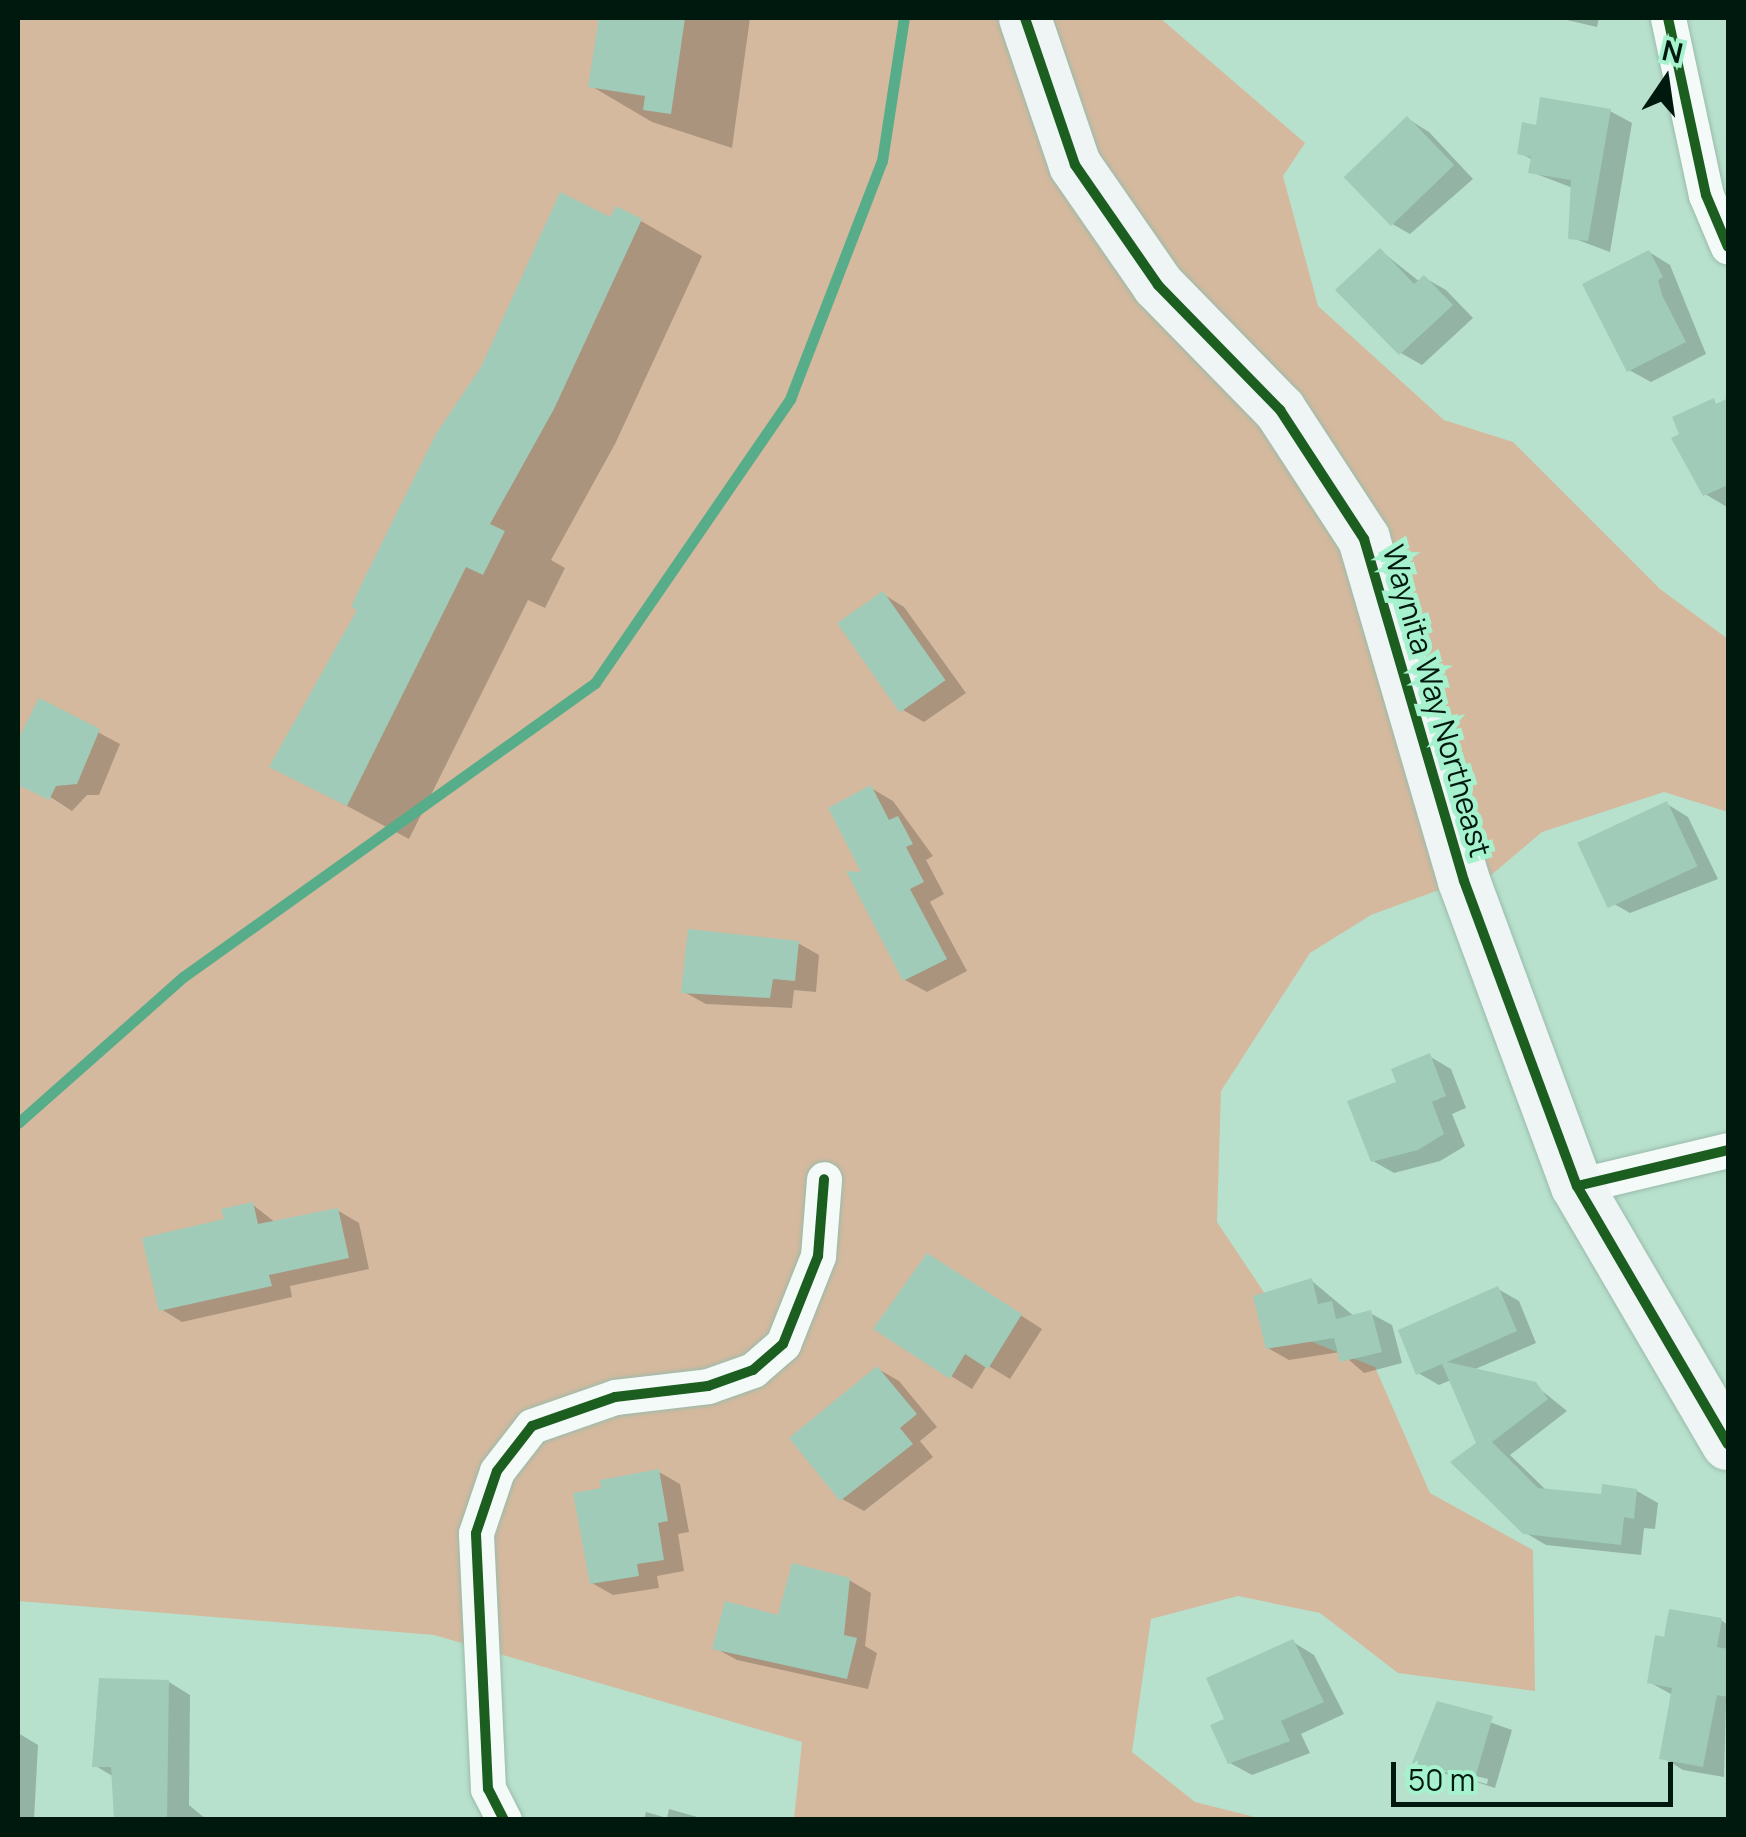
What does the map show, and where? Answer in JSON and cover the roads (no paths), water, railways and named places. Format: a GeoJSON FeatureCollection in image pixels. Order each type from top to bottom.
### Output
{"type":"FeatureCollection","features":[{"type":"Feature","properties":{"kind":"main road","name":"Waynita Way Northeast"},"geometry":{"type":"LineString","coordinates":[[1025,18],[1075,164],[1158,285],[1280,410],[1364,540],[1464,881],[1577,1186],[1728,1444]]}},
{"type":"Feature","properties":{"kind":"street"},"geometry":{"type":"LineString","coordinates":[[1668,18],[1706,195],[1728,247]]}},
{"type":"Feature","properties":{"kind":"street"},"geometry":{"type":"LineString","coordinates":[[1577,1186],[1728,1150]]}},
{"type":"Feature","properties":{"kind":"street"},"geometry":{"type":"LineString","coordinates":[[504,1820],[488,1789],[476,1533],[497,1471],[532,1426],[616,1397],[708,1386],[753,1370],[782,1344],[818,1256],[824,1179]]}},
{"type":"Feature","properties":{"kind":"waterway"},"geometry":{"type":"LineString","coordinates":[[18,1123],[183,977],[595,683],[790,399],[882,161],[904,18]]}}]}
